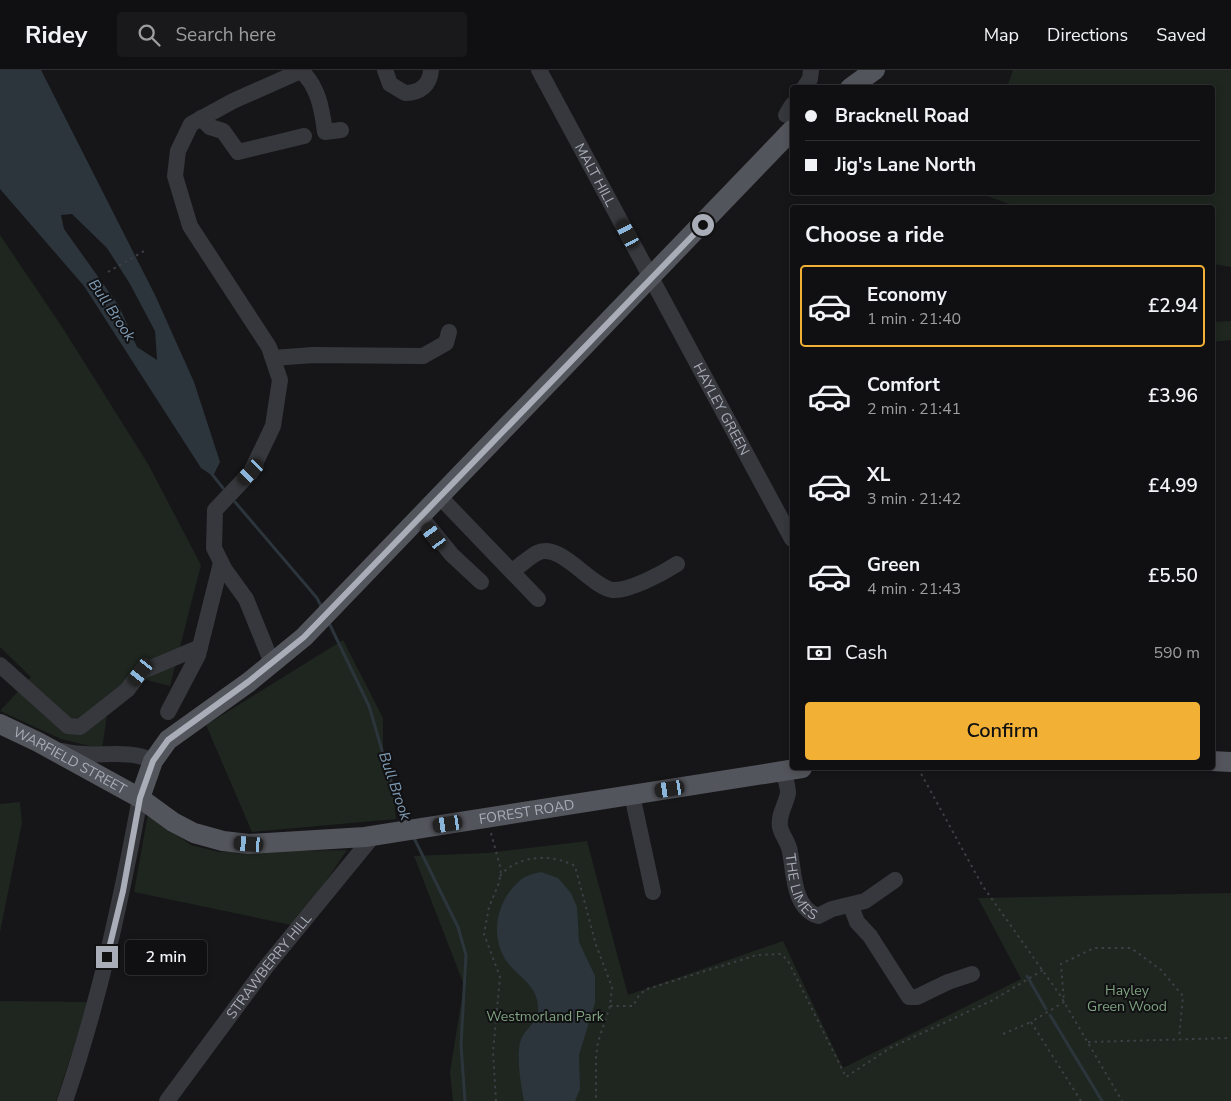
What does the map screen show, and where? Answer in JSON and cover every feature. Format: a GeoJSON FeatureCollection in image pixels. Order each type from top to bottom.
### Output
{"type":"FeatureCollection","features":[{"type":"Feature","properties":{"kind":"main road"},"geometry":{"type":"LineString","coordinates":[[854,85],[874,70]]}},
{"type":"Feature","properties":{"kind":"main road"},"geometry":{"type":"LineString","coordinates":[[140,798],[153,761],[168,740],[272,664],[304,637],[652,278],[790,117]]}},
{"type":"Feature","properties":{"kind":"main road","name":"WARFIELD STREET"},"geometry":{"type":"LineString","coordinates":[[0,724],[48,747],[140,798]]}},
{"type":"Feature","properties":{"kind":"main road"},"geometry":{"type":"LineString","coordinates":[[1215,761],[1231,762]]}},
{"type":"Feature","properties":{"kind":"main road","name":"FOREST ROAD"},"geometry":{"type":"LineString","coordinates":[[140,798],[173,822],[209,839],[223,842],[271,844],[411,830],[790,769]]}},
{"type":"Feature","properties":{"kind":"street"},"geometry":{"type":"LineString","coordinates":[[272,664],[246,599],[221,562],[214,548],[215,510],[251,472],[274,426],[280,380],[269,347],[190,226],[175,176],[178,151],[192,124],[201,118],[233,101],[302,70],[312,82],[322,112],[325,132],[341,130]]}},
{"type":"Feature","properties":{"kind":"street"},"geometry":{"type":"LineString","coordinates":[[385,70],[390,84],[405,93],[422,88],[430,79],[431,70]]}},
{"type":"Feature","properties":{"kind":"street","name":"MALT HILL"},"geometry":{"type":"LineString","coordinates":[[539,70],[652,278]]}},
{"type":"Feature","properties":{"kind":"street"},"geometry":{"type":"LineString","coordinates":[[806,85],[810,79],[811,70]]}},
{"type":"Feature","properties":{"kind":"street"},"geometry":{"type":"LineString","coordinates":[[201,118],[210,127],[223,131],[238,152],[304,136]]}},
{"type":"Feature","properties":{"kind":"street","name":"HAYLEY GREEN"},"geometry":{"type":"LineString","coordinates":[[652,278],[790,535]]}},
{"type":"Feature","properties":{"kind":"street"},"geometry":{"type":"LineString","coordinates":[[273,358],[313,355],[423,356],[446,343],[449,332]]}},
{"type":"Feature","properties":{"kind":"street"},"geometry":{"type":"LineString","coordinates":[[440,497],[538,599]]}},
{"type":"Feature","properties":{"kind":"street"},"geometry":{"type":"LineString","coordinates":[[421,517],[452,555],[481,582]]}},
{"type":"Feature","properties":{"kind":"street"},"geometry":{"type":"LineString","coordinates":[[512,572],[538,552],[552,553],[560,555],[600,585],[612,590],[634,585],[677,564]]}},
{"type":"Feature","properties":{"kind":"street"},"geometry":{"type":"LineString","coordinates":[[168,712],[200,647],[221,562]]}},
{"type":"Feature","properties":{"kind":"street"},"geometry":{"type":"LineString","coordinates":[[0,664],[68,726],[80,728],[127,690],[141,672],[200,647]]}},
{"type":"Feature","properties":{"kind":"street"},"geometry":{"type":"LineString","coordinates":[[119,754],[168,740]]}},
{"type":"Feature","properties":{"kind":"street"},"geometry":{"type":"LineString","coordinates":[[48,747],[86,755],[141,755],[153,761]]}},
{"type":"Feature","properties":{"kind":"street","name":"THE LIMES"},"geometry":{"type":"LineString","coordinates":[[793,770],[788,794],[780,816],[780,827],[790,851],[794,880],[802,901],[811,914],[818,916],[832,909],[851,906],[875,896],[896,880]]}},
{"type":"Feature","properties":{"kind":"street"},"geometry":{"type":"LineString","coordinates":[[632,795],[653,892]]}},
{"type":"Feature","properties":{"kind":"street"},"geometry":{"type":"LineString","coordinates":[[65,1101],[99,990],[123,891],[140,798]]}},
{"type":"Feature","properties":{"kind":"street","name":"STRAWBERRY HILL"},"geometry":{"type":"LineString","coordinates":[[167,1101],[266,966],[374,835]]}},
{"type":"Feature","properties":{"kind":"street"},"geometry":{"type":"LineString","coordinates":[[851,906],[857,922],[870,936],[904,992],[909,997],[917,997],[948,982],[972,974]]}},
{"type":"Feature","properties":{"kind":"path"},"geometry":{"type":"LineString","coordinates":[[108,272],[144,251]]}},
{"type":"Feature","properties":{"kind":"path"},"geometry":{"type":"LineString","coordinates":[[919,770],[982,885],[1064,1002],[1122,1101]]}},
{"type":"Feature","properties":{"kind":"path"},"geometry":{"type":"LineString","coordinates":[[486,818],[502,870],[489,907],[484,934],[500,977],[493,1052],[496,1101]]}},
{"type":"Feature","properties":{"kind":"path"},"geometry":{"type":"LineString","coordinates":[[500,876],[506,868],[538,857],[563,859],[576,866],[596,945],[612,987],[610,1006],[598,1042],[596,1101]]}},
{"type":"Feature","properties":{"kind":"path"},"geometry":{"type":"LineString","coordinates":[[1064,1002],[1061,964],[1094,948],[1131,948],[1161,970],[1183,996],[1179,1038]]}},
{"type":"Feature","properties":{"kind":"path"},"geometry":{"type":"LineString","coordinates":[[610,1006],[633,1006],[639,995],[647,989],[757,955],[781,954],[788,961],[846,1076],[890,1048],[993,1000],[1043,970]]}},
{"type":"Feature","properties":{"kind":"path"},"geometry":{"type":"LineString","coordinates":[[1003,1034],[1031,1022],[1064,1002]]}},
{"type":"Feature","properties":{"kind":"path"},"geometry":{"type":"LineString","coordinates":[[1031,1022],[1081,1101]]}},
{"type":"Feature","properties":{"kind":"path"},"geometry":{"type":"LineString","coordinates":[[1088,1042],[1231,1038]]}},
{"type":"Feature","properties":{"kind":"green space"},"geometry":{"type":"Polygon","coordinates":[[[1013,70],[1231,70],[1231,267],[1215,264],[1215,205],[1012,205],[984,195],[1215,195],[1215,85],[1008,85],[1013,70]]]}},
{"type":"Feature","properties":{"kind":"green space"},"geometry":{"type":"Polygon","coordinates":[[[0,235],[64,330],[148,464],[201,565],[170,686],[139,678],[107,715],[102,749],[61,739],[0,711],[31,677],[0,647],[0,235]]]}},
{"type":"Feature","properties":{"kind":"green space"},"geometry":{"type":"Polygon","coordinates":[[[1231,321],[1231,340],[1215,342],[1215,322],[1231,321]]]}},
{"type":"Feature","properties":{"kind":"green space"},"geometry":{"type":"Polygon","coordinates":[[[343,640],[383,718],[383,757],[393,787],[396,819],[252,832],[206,725],[343,640]]]}},
{"type":"Feature","properties":{"kind":"green space"},"geometry":{"type":"Polygon","coordinates":[[[20,802],[22,823],[0,932],[0,804],[20,802]]]}},
{"type":"Feature","properties":{"kind":"green space"},"geometry":{"type":"Polygon","coordinates":[[[148,814],[191,845],[219,852],[347,850],[296,926],[134,892],[148,814]]]}},
{"type":"Feature","properties":{"kind":"green space","name":"Westmorland Park"},"geometry":{"type":"Polygon","coordinates":[[[587,841],[628,995],[783,941],[843,1068],[1021,979],[978,898],[1231,893],[1231,1101],[453,1101],[450,1072],[464,985],[414,856],[486,853],[587,841]]]}},
{"type":"Feature","properties":{"kind":"green space"},"geometry":{"type":"Polygon","coordinates":[[[0,1001],[89,1002],[56,1101],[0,1101],[0,1001]]]}},
{"type":"Feature","properties":{"kind":"water"},"geometry":{"type":"Polygon","coordinates":[[[0,70],[41,70],[155,295],[194,382],[220,462],[213,476],[201,468],[84,286],[0,189],[0,70]],[[72,214],[61,215],[64,229],[119,306],[137,347],[157,360],[155,331],[130,284],[107,248],[72,214]]]}},
{"type":"Feature","properties":{"kind":"water"},"geometry":{"type":"Polygon","coordinates":[[[541,872],[558,878],[571,893],[577,907],[579,942],[595,976],[595,1003],[579,1055],[580,1089],[575,1101],[524,1101],[519,1069],[520,1043],[538,1012],[537,1000],[532,988],[505,959],[500,949],[498,938],[499,916],[507,895],[523,878],[541,872]]]}},
{"type":"Feature","properties":{"kind":"waterway","name":"Bull Brook"},"geometry":{"type":"LineString","coordinates":[[211,473],[223,488]]}},
{"type":"Feature","properties":{"kind":"waterway","name":"Bull Brook"},"geometry":{"type":"LineString","coordinates":[[235,502],[317,598],[322,608]]}},
{"type":"Feature","properties":{"kind":"waterway","name":"Bull Brook"},"geometry":{"type":"LineString","coordinates":[[329,623],[369,706],[393,788],[408,823]]}},
{"type":"Feature","properties":{"kind":"waterway","name":"Bull Brook"},"geometry":{"type":"LineString","coordinates":[[413,836],[458,927],[466,955],[461,1045],[465,1101]]}},
{"type":"Feature","properties":{"kind":"waterway"},"geometry":{"type":"LineString","coordinates":[[1027,976],[1046,1009]]}},
{"type":"Feature","properties":{"kind":"waterway"},"geometry":{"type":"LineString","coordinates":[[1050,1015],[1102,1101]]}},
{"type":"Feature","properties":{"kind":"route"},"geometry":{"type":"LineString","coordinates":[[107,957],[123,891],[140,798],[148,773],[159,751],[168,740],[248,682],[304,637],[703,225]]}},
{"type":"Feature","properties":{"kind":"park label","name":"Hayley Green Wood"},"geometry":{"type":"Point","coordinates":[1127,998]}}]}
